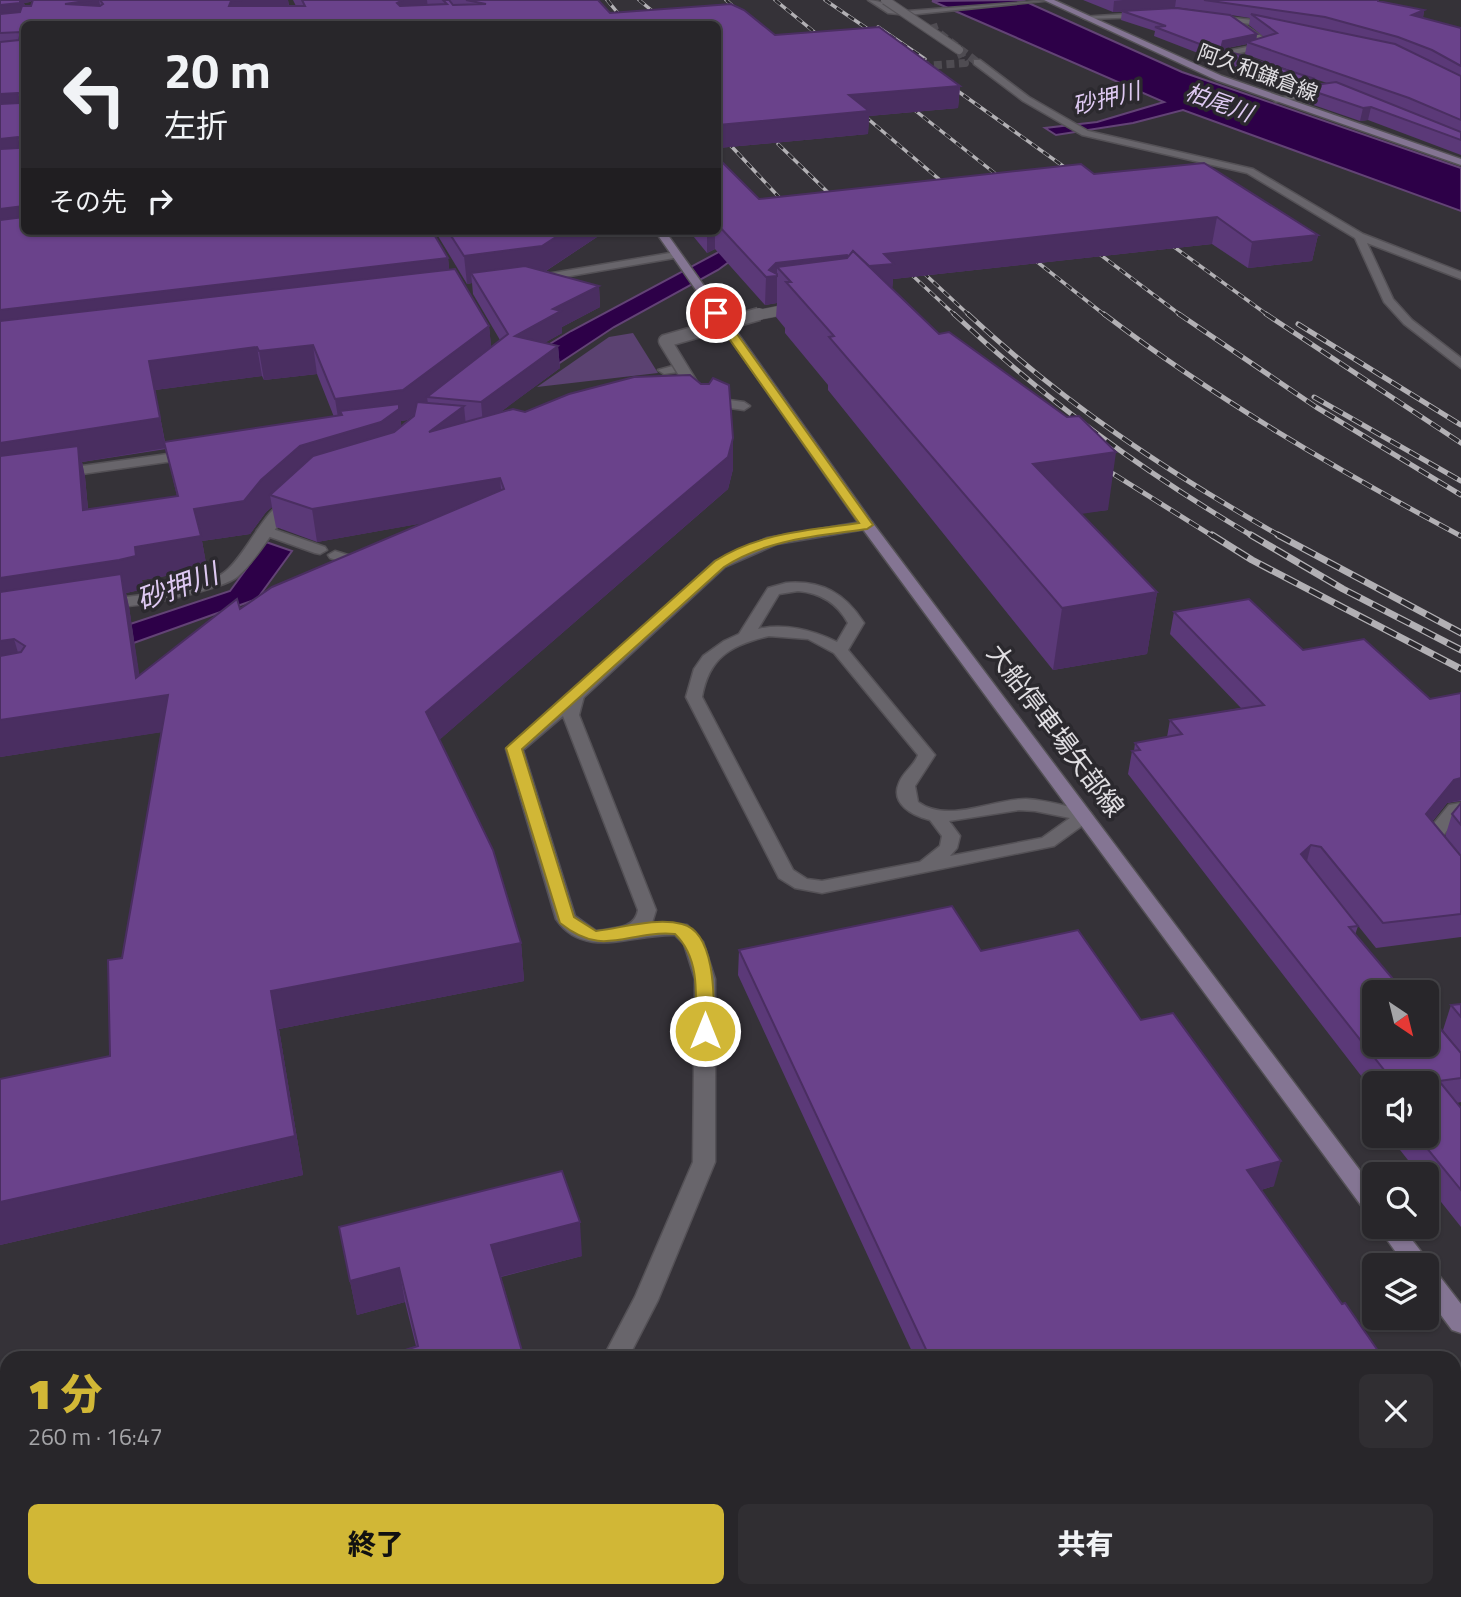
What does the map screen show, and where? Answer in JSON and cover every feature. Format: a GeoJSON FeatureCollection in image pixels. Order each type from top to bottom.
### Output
{"type":"FeatureCollection","features":[{"type":"Feature","properties":{"kind":"main road","name":"阿久和鎌倉線"},"geometry":{"type":"LineString","coordinates":[[1048,0],[1174,60],[1276,99],[1461,162]]}},
{"type":"Feature","properties":{"kind":"main road"},"geometry":{"type":"LineString","coordinates":[[663,235],[676,255]]}},
{"type":"Feature","properties":{"kind":"main road","name":"大船停車場矢部線"},"geometry":{"type":"LineString","coordinates":[[676,255],[867,525],[1362,1190]]}},
{"type":"Feature","properties":{"kind":"main road"},"geometry":{"type":"LineString","coordinates":[[1398,1239],[1409,1253]]}},
{"type":"Feature","properties":{"kind":"main road"},"geometry":{"type":"LineString","coordinates":[[1439,1293],[1461,1323]]}},
{"type":"Feature","properties":{"kind":"street"},"geometry":{"type":"LineString","coordinates":[[872,0],[897,12],[937,12],[1048,0]]}},
{"type":"Feature","properties":{"kind":"street"},"geometry":{"type":"LineString","coordinates":[[885,0],[959,50]]}},
{"type":"Feature","properties":{"kind":"street"},"geometry":{"type":"LineString","coordinates":[[912,0],[937,12]]}},
{"type":"Feature","properties":{"kind":"street"},"geometry":{"type":"LineString","coordinates":[[933,24],[937,12]]}},
{"type":"Feature","properties":{"kind":"street"},"geometry":{"type":"LineString","coordinates":[[1085,17],[1149,14]]}},
{"type":"Feature","properties":{"kind":"street"},"geometry":{"type":"LineString","coordinates":[[1205,16],[1280,26]]}},
{"type":"Feature","properties":{"kind":"street"},"geometry":{"type":"LineString","coordinates":[[1233,19],[1268,43],[1225,54],[1251,62]]}},
{"type":"Feature","properties":{"kind":"street"},"geometry":{"type":"LineString","coordinates":[[977,62],[1026,99],[1084,133],[1250,171],[1359,236],[1461,276]]}},
{"type":"Feature","properties":{"kind":"street"},"geometry":{"type":"LineString","coordinates":[[1276,99],[1336,90],[1313,81]]}},
{"type":"Feature","properties":{"kind":"street"},"geometry":{"type":"LineString","coordinates":[[1359,236],[1388,300],[1408,322],[1461,364]]}},
{"type":"Feature","properties":{"kind":"street"},"geometry":{"type":"LineString","coordinates":[[518,282],[676,255]]}},
{"type":"Feature","properties":{"kind":"street"},"geometry":{"type":"LineString","coordinates":[[705,405],[665,341],[775,310],[813,305]]}},
{"type":"Feature","properties":{"kind":"street"},"geometry":{"type":"LineString","coordinates":[[664,370],[680,368]]}},
{"type":"Feature","properties":{"kind":"street"},"geometry":{"type":"LineString","coordinates":[[684,399],[744,407]]}},
{"type":"Feature","properties":{"kind":"street"},"geometry":{"type":"LineString","coordinates":[[41,476],[207,452]]}},
{"type":"Feature","properties":{"kind":"street"},"geometry":{"type":"LineString","coordinates":[[94,605],[175,593],[230,575],[264,530],[303,491]]}},
{"type":"Feature","properties":{"kind":"street"},"geometry":{"type":"LineString","coordinates":[[619,1351],[646,1300],[704,1163],[705,979],[694,942],[680,929],[664,928],[596,937],[585,934],[566,919],[514,748],[576,696],[720,564],[737,553],[781,538],[867,525]]}},
{"type":"Feature","properties":{"kind":"street"},"geometry":{"type":"LineString","coordinates":[[264,530],[316,549]]}},
{"type":"Feature","properties":{"kind":"street"},"geometry":{"type":"LineString","coordinates":[[335,555],[359,563]]}},
{"type":"Feature","properties":{"kind":"street"},"geometry":{"type":"LineString","coordinates":[[746,636],[773,591],[787,586],[815,587],[828,593],[843,606],[856,624],[840,650]]}},
{"type":"Feature","properties":{"kind":"street"},"geometry":{"type":"LineString","coordinates":[[789,631],[812,635],[840,650],[927,755],[925,763],[906,785],[906,796],[914,806],[937,817],[953,817],[1021,804],[1084,816],[1048,842],[822,887],[802,884],[786,874],[694,697],[695,679],[705,663],[726,645],[746,636],[789,631]]}},
{"type":"Feature","properties":{"kind":"street"},"geometry":{"type":"LineString","coordinates":[[576,696],[571,715],[647,910],[646,918],[633,933]]}},
{"type":"Feature","properties":{"kind":"street"},"geometry":{"type":"LineString","coordinates":[[1461,808],[1455,809],[1431,838],[1461,873]]}},
{"type":"Feature","properties":{"kind":"street"},"geometry":{"type":"LineString","coordinates":[[920,868],[947,848],[951,836],[937,817]]}},
{"type":"Feature","properties":{"kind":"shaded area"},"geometry":{"type":"Polygon","coordinates":[[[633,333],[658,373],[537,387],[609,337],[633,333]]]}},
{"type":"Feature","properties":{"kind":"water","name":"柏尾川"},"geometry":{"type":"Polygon","coordinates":[[[1022,0],[1182,72],[1461,168],[1461,211],[1183,110],[1133,123],[1056,135],[1045,128],[1097,122],[1164,102],[932,1],[1022,0]]]}},
{"type":"Feature","properties":{"kind":"water"},"geometry":{"type":"Polygon","coordinates":[[[758,231],[733,259],[718,270],[614,327],[555,366],[525,359],[571,331],[758,231]]]}},
{"type":"Feature","properties":{"kind":"water","name":"砂押川"},"geometry":{"type":"Polygon","coordinates":[[[266,542],[292,551],[257,599],[128,645],[0,660],[91,637],[230,591],[266,542]]]}},
{"type":"Feature","properties":{"kind":"building"},"geometry":{"type":"Polygon","coordinates":[[[0,0],[20,0],[20,3],[0,5],[0,0]]]}},
{"type":"Feature","properties":{"kind":"building"},"geometry":{"type":"Polygon","coordinates":[[[33,0],[92,0],[65,4],[100,6],[103,4],[100,0],[242,0],[231,1],[229,6],[305,6],[302,0],[403,0],[397,3],[400,6],[447,4],[443,0],[449,0],[453,5],[486,4],[466,0],[598,0],[610,13],[731,4],[744,10],[775,35],[879,27],[960,86],[849,95],[869,111],[721,125],[721,21],[21,21],[21,32],[0,33],[0,14],[20,12],[22,6],[31,6],[33,0]]]}},
{"type":"Feature","properties":{"kind":"building"},"geometry":{"type":"Polygon","coordinates":[[[1204,0],[1378,0],[1424,10],[1412,15],[1461,28],[1461,66],[1432,50],[1398,37],[1325,17],[1204,0]]]}},
{"type":"Feature","properties":{"kind":"building"},"geometry":{"type":"Polygon","coordinates":[[[1176,8],[1230,15],[1257,34],[1223,41],[1221,49],[1315,79],[1297,81],[1155,27],[1166,26],[1122,11],[1176,8]]]}},
{"type":"Feature","properties":{"kind":"building"},"geometry":{"type":"Polygon","coordinates":[[[1251,14],[1395,44],[1461,76],[1461,120],[1409,98],[1247,42],[1277,33],[1251,14]]]}},
{"type":"Feature","properties":{"kind":"building"},"geometry":{"type":"Polygon","coordinates":[[[21,32],[21,95],[0,94],[0,42],[19,40],[21,32]]]}},
{"type":"Feature","properties":{"kind":"building"},"geometry":{"type":"Polygon","coordinates":[[[1336,82],[1461,132],[1461,140],[1371,107],[1363,108],[1301,87],[1336,82]]]}},
{"type":"Feature","properties":{"kind":"building"},"geometry":{"type":"Polygon","coordinates":[[[21,95],[21,140],[18,137],[0,139],[0,104],[19,103],[21,95]]]}},
{"type":"Feature","properties":{"kind":"building"},"geometry":{"type":"Polygon","coordinates":[[[21,140],[21,206],[0,209],[0,149],[18,148],[21,140]]]}},
{"type":"Feature","properties":{"kind":"building"},"geometry":{"type":"Polygon","coordinates":[[[721,161],[759,199],[1081,164],[1094,174],[1204,163],[1318,235],[1252,242],[1217,217],[884,254],[894,264],[869,266],[853,251],[849,257],[847,255],[776,263],[769,270],[777,276],[766,277],[721,228],[721,161]]]}},
{"type":"Feature","properties":{"kind":"building"},"geometry":{"type":"Polygon","coordinates":[[[21,217],[21,235],[434,235],[448,258],[0,310],[0,220],[21,217]]]}},
{"type":"Feature","properties":{"kind":"building"},"geometry":{"type":"Polygon","coordinates":[[[451,235],[559,235],[542,246],[464,256],[451,235]]]}},
{"type":"Feature","properties":{"kind":"building"},"geometry":{"type":"Polygon","coordinates":[[[853,251],[939,334],[949,332],[1067,417],[1079,416],[1116,452],[1033,464],[1157,592],[1062,608],[829,337],[834,336],[786,282],[791,282],[777,267],[847,258],[853,251]]]}},
{"type":"Feature","properties":{"kind":"building"},"geometry":{"type":"Polygon","coordinates":[[[525,266],[599,286],[553,309],[561,311],[515,336],[558,346],[481,402],[427,397],[508,334],[471,273],[525,266]]]}},
{"type":"Feature","properties":{"kind":"building"},"geometry":{"type":"Polygon","coordinates":[[[455,269],[489,326],[403,390],[335,399],[313,345],[259,351],[257,347],[149,361],[160,418],[0,443],[0,321],[455,269]]]}},
{"type":"Feature","properties":{"kind":"building"},"geometry":{"type":"Polygon","coordinates":[[[690,375],[701,384],[709,384],[713,378],[729,385],[733,438],[728,457],[426,712],[493,850],[521,943],[271,991],[295,1136],[0,1202],[0,1079],[110,1056],[108,960],[122,958],[168,695],[0,720],[0,656],[21,652],[25,646],[14,639],[0,641],[0,592],[121,574],[136,678],[237,599],[240,609],[272,587],[504,489],[500,478],[312,509],[270,495],[313,456],[394,432],[414,416],[417,402],[464,406],[429,432],[513,409],[525,412],[569,394],[634,377],[690,375]]]}},
{"type":"Feature","properties":{"kind":"building"},"geometry":{"type":"Polygon","coordinates":[[[399,404],[399,409],[381,422],[300,446],[261,480],[244,501],[194,509],[201,536],[135,547],[136,556],[119,560],[0,578],[0,456],[78,446],[83,510],[178,496],[164,442],[342,415],[340,411],[399,404]]]}},
{"type":"Feature","properties":{"kind":"building"},"geometry":{"type":"Polygon","coordinates":[[[1249,599],[1303,650],[1364,639],[1430,699],[1461,693],[1461,778],[1454,780],[1426,814],[1461,855],[1461,914],[1383,923],[1321,847],[1311,845],[1301,854],[1358,926],[1349,927],[1394,980],[1362,980],[1362,1042],[1132,751],[1140,750],[1135,743],[1182,734],[1170,720],[1264,705],[1174,612],[1249,599]]]}},
{"type":"Feature","properties":{"kind":"building"},"geometry":{"type":"Polygon","coordinates":[[[1461,803],[1461,825],[1452,814],[1461,803]]]}},
{"type":"Feature","properties":{"kind":"building"},"geometry":{"type":"Polygon","coordinates":[[[952,906],[981,951],[1078,930],[1141,1020],[1173,1013],[1281,1161],[1247,1170],[1378,1351],[927,1351],[739,950],[952,906]]]}},
{"type":"Feature","properties":{"kind":"building"},"geometry":{"type":"Polygon","coordinates":[[[1461,1004],[1461,1017],[1451,1005],[1461,1004]]]}},
{"type":"Feature","properties":{"kind":"building"},"geometry":{"type":"Polygon","coordinates":[[[1439,1027],[1461,1053],[1461,1078],[1439,1081],[1439,1071],[1385,1071],[1374,1057],[1439,1057],[1439,1027]]]}},
{"type":"Feature","properties":{"kind":"building"},"geometry":{"type":"Polygon","coordinates":[[[1439,1081],[1461,1108],[1461,1190],[1427,1148],[1439,1148],[1439,1081]]]}},
{"type":"Feature","properties":{"kind":"building"},"geometry":{"type":"Polygon","coordinates":[[[562,1171],[580,1222],[491,1245],[522,1351],[402,1351],[418,1346],[399,1268],[350,1281],[339,1227],[562,1171]]]}},
{"type":"Feature","properties":{"kind":"tunnel"},"geometry":{"type":"LineString","coordinates":[[933,24],[935,30],[977,62]]}},
{"type":"Feature","properties":{"kind":"tunnel"},"geometry":{"type":"LineString","coordinates":[[909,67],[965,63],[959,50]]}},
{"type":"Feature","properties":{"kind":"railway"},"geometry":{"type":"LineString","coordinates":[[607,0],[624,21]]}},
{"type":"Feature","properties":{"kind":"railway"},"geometry":{"type":"LineString","coordinates":[[639,0],[664,21]]}},
{"type":"Feature","properties":{"kind":"railway"},"geometry":{"type":"LineString","coordinates":[[726,0],[745,17]]}},
{"type":"Feature","properties":{"kind":"railway"},"geometry":{"type":"LineString","coordinates":[[775,0],[829,44]]}},
{"type":"Feature","properties":{"kind":"railway"},"geometry":{"type":"LineString","coordinates":[[825,0],[884,40]]}},
{"type":"Feature","properties":{"kind":"railway"},"geometry":{"type":"LineString","coordinates":[[878,27],[925,59]]}},
{"type":"Feature","properties":{"kind":"railway"},"geometry":{"type":"LineString","coordinates":[[952,87],[1077,176]]}},
{"type":"Feature","properties":{"kind":"railway"},"geometry":{"type":"LineString","coordinates":[[854,107],[953,191]]}},
{"type":"Feature","properties":{"kind":"railway"},"geometry":{"type":"LineString","coordinates":[[912,108],[1011,186]]}},
{"type":"Feature","properties":{"kind":"railway"},"geometry":{"type":"LineString","coordinates":[[721,135],[792,211]]}},
{"type":"Feature","properties":{"kind":"railway"},"geometry":{"type":"LineString","coordinates":[[778,144],[842,206]]}},
{"type":"Feature","properties":{"kind":"railway"},"geometry":{"type":"LineString","coordinates":[[1159,236],[1269,316]]}},
{"type":"Feature","properties":{"kind":"railway"},"geometry":{"type":"LineString","coordinates":[[1086,244],[1182,316]]}},
{"type":"Feature","properties":{"kind":"railway"},"geometry":{"type":"LineString","coordinates":[[1022,250],[1106,316]]}},
{"type":"Feature","properties":{"kind":"railway"},"geometry":{"type":"LineString","coordinates":[[899,263],[956,316]]}},
{"type":"Feature","properties":{"kind":"railway"},"geometry":{"type":"LineString","coordinates":[[913,263],[970,316]]}},
{"type":"Feature","properties":{"kind":"railway"},"geometry":{"type":"LineString","coordinates":[[954,314],[1025,377],[1098,434],[1173,487],[1254,537]]}},
{"type":"Feature","properties":{"kind":"railway"},"geometry":{"type":"LineString","coordinates":[[968,314],[1042,378],[1118,435],[1282,537]]}},
{"type":"Feature","properties":{"kind":"railway"},"geometry":{"type":"LineString","coordinates":[[1104,314],[1190,375],[1278,432],[1461,536]]}},
{"type":"Feature","properties":{"kind":"railway"},"geometry":{"type":"LineString","coordinates":[[1179,314],[1316,407],[1461,495]]}},
{"type":"Feature","properties":{"kind":"railway"},"geometry":{"type":"LineString","coordinates":[[1269,316],[1461,443]]}},
{"type":"Feature","properties":{"kind":"railway"},"geometry":{"type":"LineString","coordinates":[[1298,324],[1461,425]]}},
{"type":"Feature","properties":{"kind":"railway"},"geometry":{"type":"LineString","coordinates":[[1314,397],[1461,481]]}},
{"type":"Feature","properties":{"kind":"railway"},"geometry":{"type":"LineString","coordinates":[[1096,463],[1214,537]]}},
{"type":"Feature","properties":{"kind":"railway"},"geometry":{"type":"LineString","coordinates":[[1212,535],[1252,560],[1461,669]]}},
{"type":"Feature","properties":{"kind":"railway"},"geometry":{"type":"LineString","coordinates":[[1251,535],[1343,589],[1461,650]]}},
{"type":"Feature","properties":{"kind":"railway"},"geometry":{"type":"LineString","coordinates":[[1278,535],[1461,633]]}},
{"type":"Feature","properties":{"kind":"route"},"geometry":{"type":"LineString","coordinates":[[705,1031],[705,979],[694,942],[680,929],[664,928],[596,937],[585,934],[566,919],[514,748],[576,696],[720,564],[737,553],[756,544],[781,538],[867,525],[716,313]]}}]}
